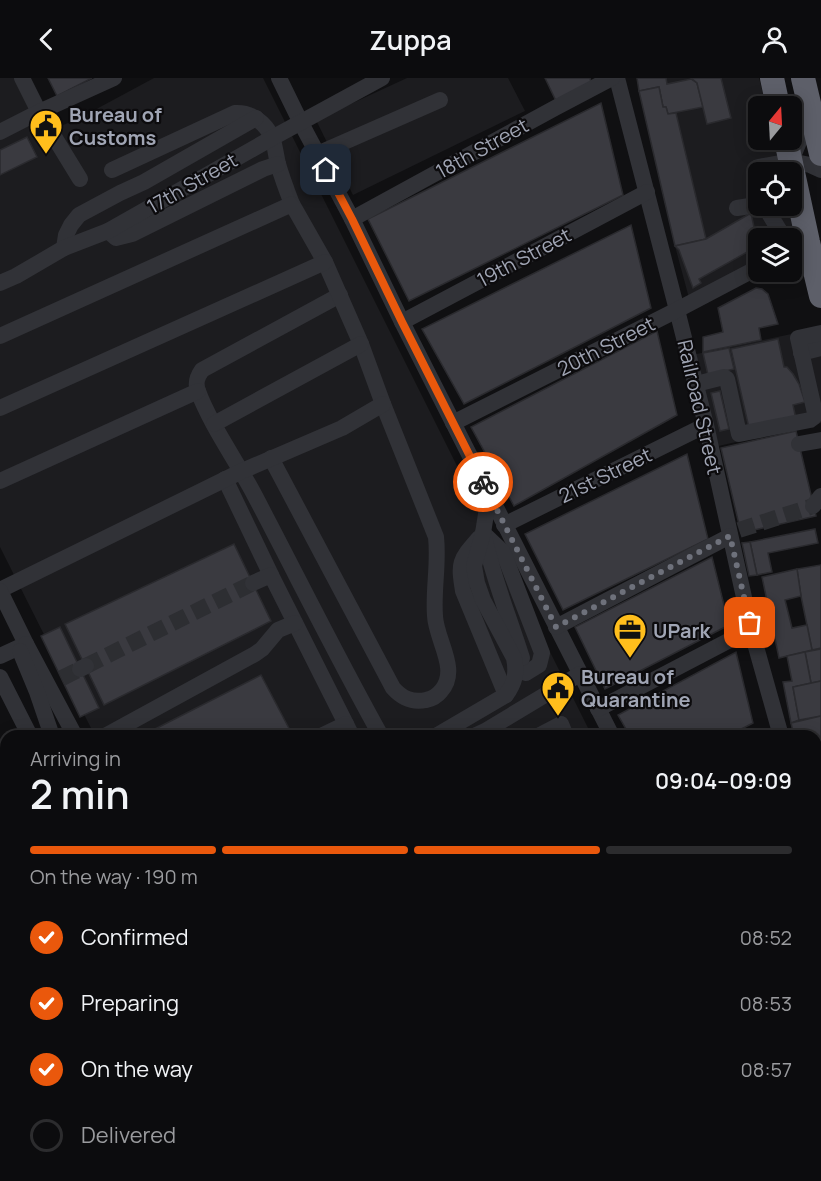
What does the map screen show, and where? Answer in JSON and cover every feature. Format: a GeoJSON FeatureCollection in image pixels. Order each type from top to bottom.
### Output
{"type":"FeatureCollection","features":[{"type":"Feature","properties":{"kind":"highway"},"geometry":{"type":"LineString","coordinates":[[772,78],[776,96]]}},
{"type":"Feature","properties":{"kind":"highway"},"geometry":{"type":"LineString","coordinates":[[803,78],[821,154]]}},
{"type":"Feature","properties":{"kind":"highway"},"geometry":{"type":"LineString","coordinates":[[788,150],[798,228]]}},
{"type":"Feature","properties":{"kind":"highway"},"geometry":{"type":"LineString","coordinates":[[802,251],[821,296]]}},
{"type":"Feature","properties":{"kind":"street"},"geometry":{"type":"LineString","coordinates":[[22,78],[39,112],[80,179]]}},
{"type":"Feature","properties":{"kind":"street"},"geometry":{"type":"LineString","coordinates":[[0,132],[114,78]]}},
{"type":"Feature","properties":{"kind":"street"},"geometry":{"type":"LineString","coordinates":[[279,78],[609,730]]}},
{"type":"Feature","properties":{"kind":"street","name":"17th Street"},"geometry":{"type":"LineString","coordinates":[[0,283],[64,248],[108,231],[382,78]]}},
{"type":"Feature","properties":{"kind":"street","name":"Railroad Street"},"geometry":{"type":"LineString","coordinates":[[615,78],[696,384],[733,533],[752,629],[779,728]]}},
{"type":"Feature","properties":{"kind":"street","name":"18th Street"},"geometry":{"type":"LineString","coordinates":[[352,219],[555,108],[615,78]]}},
{"type":"Feature","properties":{"kind":"street"},"geometry":{"type":"LineString","coordinates":[[317,154],[440,100]]}},
{"type":"Feature","properties":{"kind":"street"},"geometry":{"type":"LineString","coordinates":[[112,170],[235,113],[243,112],[256,118],[272,138],[292,204],[325,262],[340,295],[436,537],[438,555],[434,618],[449,672],[448,681],[438,695],[420,702],[409,700],[393,688],[272,458]]}},
{"type":"Feature","properties":{"kind":"street"},"geometry":{"type":"LineString","coordinates":[[64,248],[66,235],[80,215],[144,182],[256,118]]}},
{"type":"Feature","properties":{"kind":"street"},"geometry":{"type":"LineString","coordinates":[[802,137],[813,119]]}},
{"type":"Feature","properties":{"kind":"street"},"geometry":{"type":"LineString","coordinates":[[767,162],[788,150],[821,170]]}},
{"type":"Feature","properties":{"kind":"street"},"geometry":{"type":"LineString","coordinates":[[108,231],[116,238],[132,234],[263,169],[278,164]]}},
{"type":"Feature","properties":{"kind":"street","name":"19th Street"},"geometry":{"type":"LineString","coordinates":[[402,322],[647,192]]}},
{"type":"Feature","properties":{"kind":"street"},"geometry":{"type":"LineString","coordinates":[[0,336],[292,204]]}},
{"type":"Feature","properties":{"kind":"street"},"geometry":{"type":"LineString","coordinates":[[736,208],[756,205],[766,210],[777,228]]}},
{"type":"Feature","properties":{"kind":"street"},"geometry":{"type":"LineString","coordinates":[[0,408],[325,262]]}},
{"type":"Feature","properties":{"kind":"street","name":"20th Street"},"geometry":{"type":"LineString","coordinates":[[453,423],[748,273]]}},
{"type":"Feature","properties":{"kind":"street"},"geometry":{"type":"LineString","coordinates":[[340,295],[202,370],[197,377],[196,384],[214,424],[242,471],[378,730]]}},
{"type":"Feature","properties":{"kind":"street"},"geometry":{"type":"LineString","coordinates":[[696,384],[724,377],[727,379],[739,434],[810,420],[815,413],[798,338],[821,333]]}},
{"type":"Feature","properties":{"kind":"street"},"geometry":{"type":"LineString","coordinates":[[214,424],[361,344]]}},
{"type":"Feature","properties":{"kind":"street"},"geometry":{"type":"LineString","coordinates":[[801,352],[821,348]]}},
{"type":"Feature","properties":{"kind":"street"},"geometry":{"type":"LineString","coordinates":[[0,481],[198,391]]}},
{"type":"Feature","properties":{"kind":"street"},"geometry":{"type":"LineString","coordinates":[[50,730],[22,646],[0,591],[225,479],[342,428],[383,404]]}},
{"type":"Feature","properties":{"kind":"street","name":"21st Street"},"geometry":{"type":"LineString","coordinates":[[504,525],[706,425]]}},
{"type":"Feature","properties":{"kind":"street"},"geometry":{"type":"LineString","coordinates":[[799,444],[820,445]]}},
{"type":"Feature","properties":{"kind":"street"},"geometry":{"type":"LineString","coordinates":[[225,479],[349,730]]}},
{"type":"Feature","properties":{"kind":"street"},"geometry":{"type":"LineString","coordinates":[[489,495],[483,533],[474,566],[483,600],[514,658],[515,678],[509,691]]}},
{"type":"Feature","properties":{"kind":"street"},"geometry":{"type":"LineString","coordinates":[[446,730],[524,680],[526,673],[538,665],[542,653],[507,562],[501,551],[483,533]]}},
{"type":"Feature","properties":{"kind":"street"},"geometry":{"type":"LineString","coordinates":[[556,627],[733,533]]}},
{"type":"Feature","properties":{"kind":"street"},"geometry":{"type":"LineString","coordinates":[[253,583],[271,575]]}},
{"type":"Feature","properties":{"kind":"street"},"geometry":{"type":"LineString","coordinates":[[116,730],[255,654],[278,630],[295,623]]}},
{"type":"Feature","properties":{"kind":"street"},"geometry":{"type":"LineString","coordinates":[[598,709],[752,629]]}},
{"type":"Feature","properties":{"kind":"street"},"geometry":{"type":"LineString","coordinates":[[0,656],[22,646]]}},
{"type":"Feature","properties":{"kind":"street"},"geometry":{"type":"LineString","coordinates":[[22,646],[56,682],[73,730]]}},
{"type":"Feature","properties":{"kind":"street"},"geometry":{"type":"LineString","coordinates":[[485,730],[580,674]]}},
{"type":"Feature","properties":{"kind":"street"},"geometry":{"type":"LineString","coordinates":[[0,676],[27,730]]}},
{"type":"Feature","properties":{"kind":"street"},"geometry":{"type":"LineString","coordinates":[[550,730],[561,724],[564,730]]}},
{"type":"Feature","properties":{"kind":"street"},"geometry":{"type":"LineString","coordinates":[[762,728],[779,728]]}},
{"type":"Feature","properties":{"kind":"shaded area"},"geometry":{"type":"Polygon","coordinates":[[[0,78],[20,78],[47,131],[76,120],[154,78],[263,78],[589,730],[92,730],[0,547],[0,78]]]}},
{"type":"Feature","properties":{"kind":"shaded area"},"geometry":{"type":"Polygon","coordinates":[[[407,78],[508,78],[525,111],[353,195],[316,120],[407,78]]]}},
{"type":"Feature","properties":{"kind":"shaded area"},"geometry":{"type":"Polygon","coordinates":[[[637,78],[759,78],[764,96],[748,96],[748,150],[776,150],[780,162],[748,162],[748,216],[792,216],[793,228],[748,228],[748,267],[689,298],[637,78]]]}},
{"type":"Feature","properties":{"kind":"shaded area"},"geometry":{"type":"Polygon","coordinates":[[[815,329],[821,355],[821,423],[714,447],[692,355],[815,329]]]}},
{"type":"Feature","properties":{"kind":"building"},"geometry":{"type":"Polygon","coordinates":[[[48,78],[92,78],[57,96],[48,78]]]}},
{"type":"Feature","properties":{"kind":"building"},"geometry":{"type":"Polygon","coordinates":[[[545,78],[590,78],[592,86],[557,103],[545,78]]]}},
{"type":"Feature","properties":{"kind":"building"},"geometry":{"type":"Polygon","coordinates":[[[637,78],[666,78],[667,84],[691,79],[697,83],[703,107],[668,114],[666,107],[663,107],[659,87],[639,91],[637,78]]]}},
{"type":"Feature","properties":{"kind":"building"},"geometry":{"type":"Polygon","coordinates":[[[691,78],[721,78],[731,118],[707,124],[697,83],[691,78]]]}},
{"type":"Feature","properties":{"kind":"building"},"geometry":{"type":"Polygon","coordinates":[[[659,87],[663,107],[666,107],[668,114],[676,113],[706,239],[675,246],[639,91],[659,87]]]}},
{"type":"Feature","properties":{"kind":"building"},"geometry":{"type":"Polygon","coordinates":[[[601,103],[623,195],[409,301],[368,219],[601,103]]]}},
{"type":"Feature","properties":{"kind":"building"},"geometry":{"type":"Polygon","coordinates":[[[27,137],[37,157],[0,175],[0,150],[27,137]]]}},
{"type":"Feature","properties":{"kind":"building"},"geometry":{"type":"Polygon","coordinates":[[[748,215],[752,216],[754,228],[748,228],[748,252],[699,279],[701,283],[693,288],[679,250],[675,246],[706,239],[748,215]]]}},
{"type":"Feature","properties":{"kind":"building"},"geometry":{"type":"Polygon","coordinates":[[[631,225],[651,308],[464,404],[422,329],[631,225]]]}},
{"type":"Feature","properties":{"kind":"building"},"geometry":{"type":"Polygon","coordinates":[[[756,288],[768,294],[778,324],[759,328],[761,340],[703,352],[703,337],[723,332],[718,308],[756,288]]]}},
{"type":"Feature","properties":{"kind":"building"},"geometry":{"type":"Polygon","coordinates":[[[657,331],[677,415],[514,506],[471,427],[657,331]]]}},
{"type":"Feature","properties":{"kind":"building"},"geometry":{"type":"Polygon","coordinates":[[[778,339],[784,367],[787,367],[799,384],[805,402],[793,405],[796,419],[749,428],[731,349],[778,339]]]}},
{"type":"Feature","properties":{"kind":"building"},"geometry":{"type":"Polygon","coordinates":[[[729,348],[734,369],[708,375],[703,353],[729,348]]]}},
{"type":"Feature","properties":{"kind":"building"},"geometry":{"type":"Polygon","coordinates":[[[720,391],[729,429],[720,431],[711,393],[720,391]]]}},
{"type":"Feature","properties":{"kind":"building"},"geometry":{"type":"Polygon","coordinates":[[[796,431],[816,516],[741,533],[721,448],[796,431]]]}},
{"type":"Feature","properties":{"kind":"building"},"geometry":{"type":"Polygon","coordinates":[[[687,454],[708,539],[563,610],[525,534],[687,454]]]}},
{"type":"Feature","properties":{"kind":"building"},"geometry":{"type":"Polygon","coordinates":[[[815,529],[818,543],[768,553],[772,572],[757,575],[750,542],[815,529]]]}},
{"type":"Feature","properties":{"kind":"building"},"geometry":{"type":"Polygon","coordinates":[[[750,542],[757,575],[749,576],[742,543],[750,542]]]}},
{"type":"Feature","properties":{"kind":"building"},"geometry":{"type":"Polygon","coordinates":[[[234,544],[271,621],[104,705],[65,624],[234,544]]]}},
{"type":"Feature","properties":{"kind":"building"},"geometry":{"type":"Polygon","coordinates":[[[712,557],[729,625],[605,689],[575,627],[712,557]]]}},
{"type":"Feature","properties":{"kind":"building"},"geometry":{"type":"Polygon","coordinates":[[[821,565],[821,648],[812,650],[797,569],[821,565]]]}},
{"type":"Feature","properties":{"kind":"building"},"geometry":{"type":"Polygon","coordinates":[[[797,569],[801,596],[785,600],[792,628],[807,625],[812,650],[779,658],[762,577],[797,569]]]}},
{"type":"Feature","properties":{"kind":"building"},"geometry":{"type":"Polygon","coordinates":[[[60,627],[99,708],[80,717],[41,636],[60,627]]]}},
{"type":"Feature","properties":{"kind":"building"},"geometry":{"type":"Polygon","coordinates":[[[821,649],[821,681],[811,683],[805,652],[821,649]]]}},
{"type":"Feature","properties":{"kind":"building"},"geometry":{"type":"Polygon","coordinates":[[[736,652],[753,723],[740,730],[627,730],[618,715],[736,652]]]}},
{"type":"Feature","properties":{"kind":"building"},"geometry":{"type":"Polygon","coordinates":[[[805,652],[811,683],[793,687],[799,720],[791,723],[783,682],[792,681],[787,656],[805,652]]]}},
{"type":"Feature","properties":{"kind":"building"},"geometry":{"type":"Polygon","coordinates":[[[261,675],[290,730],[153,730],[261,675]]]}},
{"type":"Feature","properties":{"kind":"building"},"geometry":{"type":"Polygon","coordinates":[[[821,681],[821,716],[799,720],[793,687],[821,681]]]}},
{"type":"Feature","properties":{"kind":"building"},"geometry":{"type":"Polygon","coordinates":[[[821,716],[821,730],[793,730],[791,723],[821,716]]]}},
{"type":"Feature","properties":{"kind":"tunnel"},"geometry":{"type":"LineString","coordinates":[[739,530],[813,506]]}},
{"type":"Feature","properties":{"kind":"tunnel"},"geometry":{"type":"LineString","coordinates":[[86,666],[253,583]]}},
{"type":"Feature","properties":{"kind":"tunnel"},"geometry":{"type":"LineString","coordinates":[[62,678],[80,669]]}},
{"type":"Feature","properties":{"kind":"way so far"},"geometry":{"type":"LineString","coordinates":[[483,482],[556,627],[730,536],[750,623]]}},
{"type":"Feature","properties":{"kind":"place","name":"Bureau of Customs"},"geometry":{"type":"Point","coordinates":[46,155]}},
{"type":"Feature","properties":{"kind":"place","name":"UPark"},"geometry":{"type":"Point","coordinates":[630,659]}},
{"type":"Feature","properties":{"kind":"place","name":"Bureau of Quarantine"},"geometry":{"type":"Point","coordinates":[558,717]}},
{"type":"Feature","properties":{"kind":"route"},"geometry":{"type":"LineString","coordinates":[[326,170],[483,482]]}}]}
